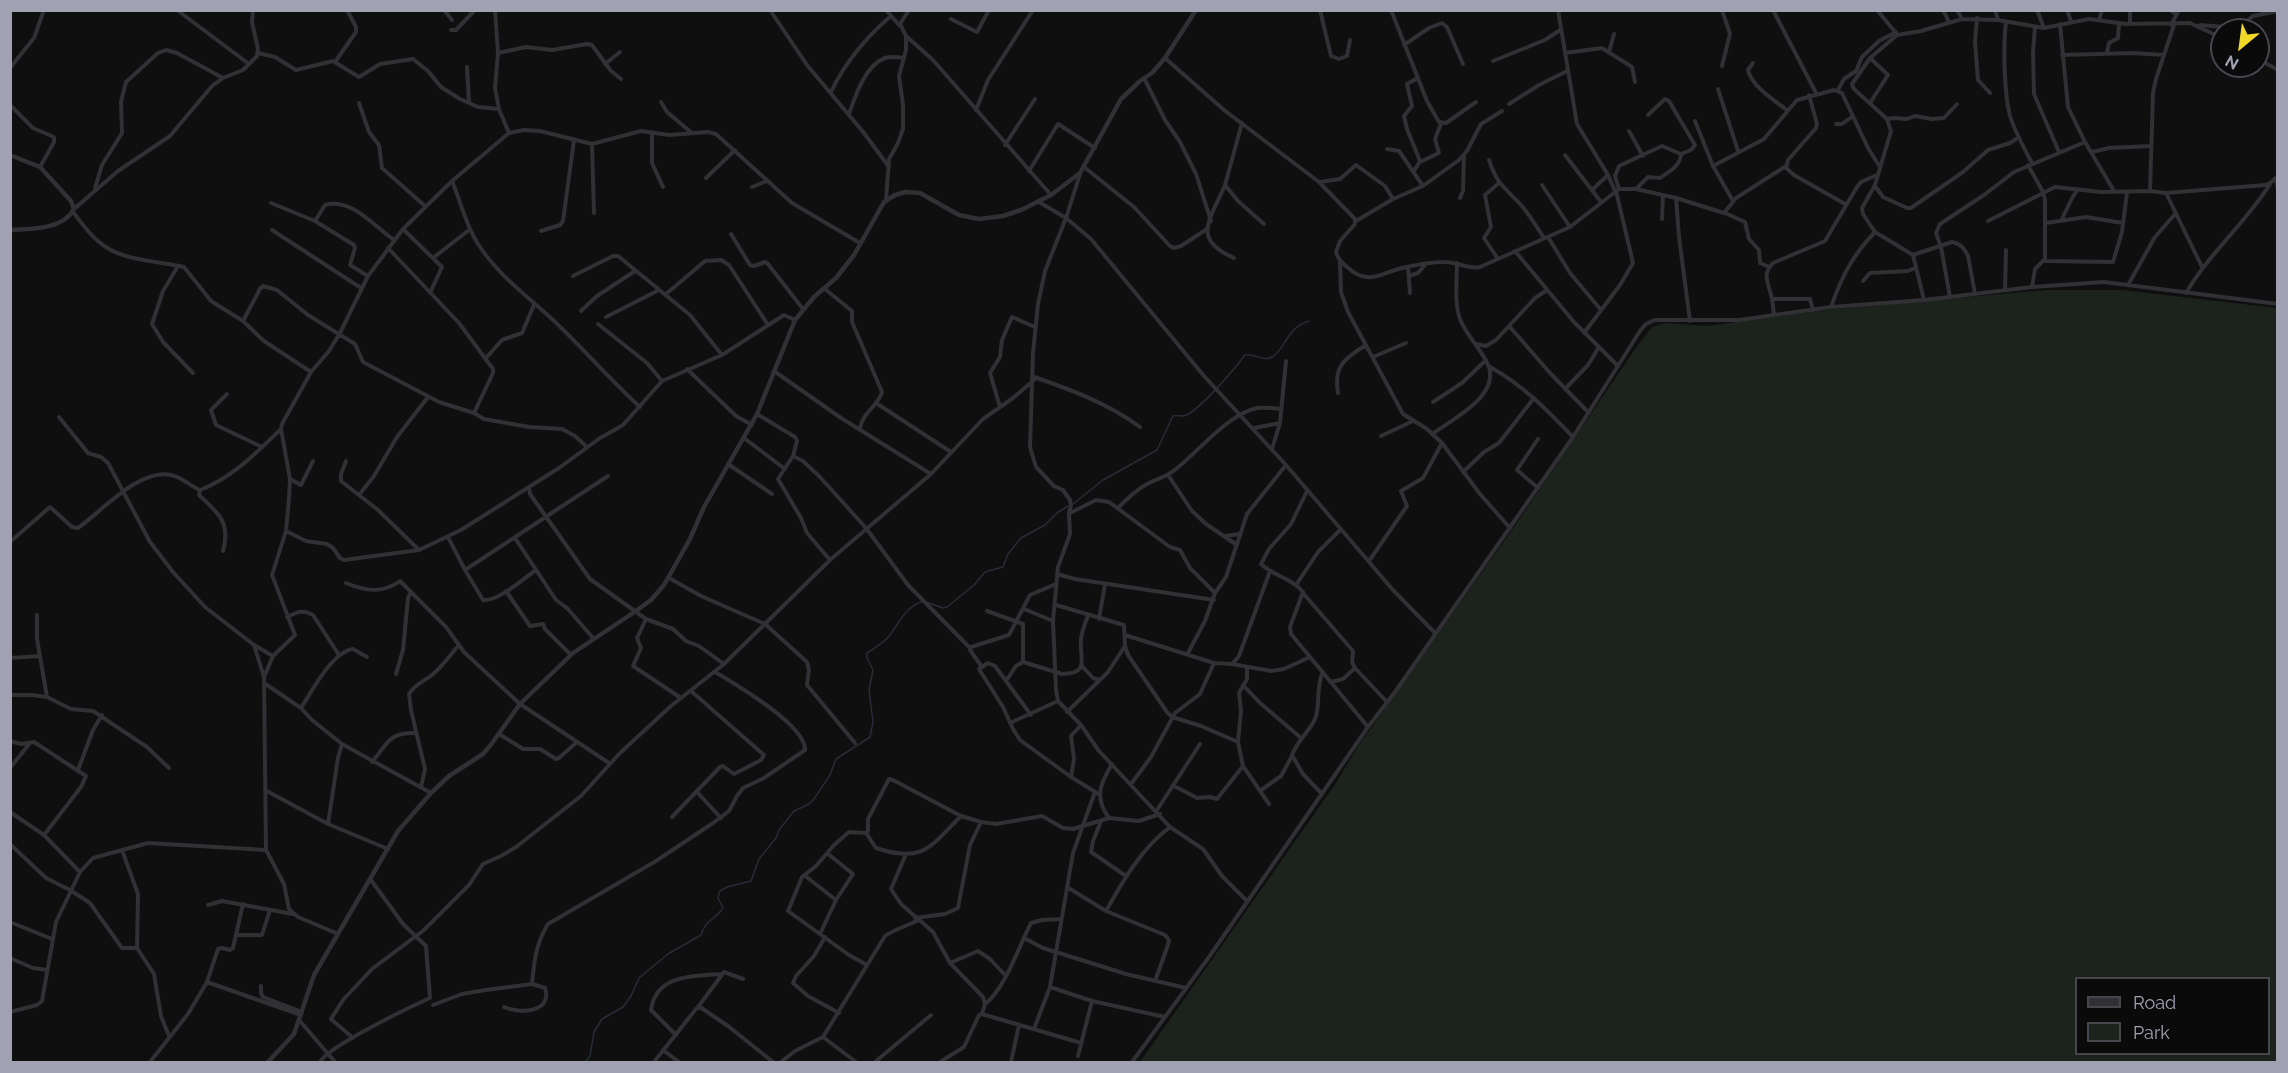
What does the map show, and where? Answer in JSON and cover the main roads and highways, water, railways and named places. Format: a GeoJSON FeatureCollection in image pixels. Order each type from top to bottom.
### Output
{"type":"FeatureCollection","features":[{"type":"Feature","properties":{"kind":"waterway"},"geometry":{"type":"LineString","coordinates":[[1073,504],[1103,480],[1157,450],[1173,416],[1183,416],[1197,408],[1216,390],[1245,355],[1265,359],[1272,357],[1295,328],[1309,321]]}},
{"type":"Feature","properties":{"kind":"waterway"},"geometry":{"type":"LineString","coordinates":[[585,1062],[590,1056],[594,1032],[602,1019],[623,1007],[639,978],[668,954],[701,935],[705,926],[723,908],[718,898],[720,891],[751,881],[759,859],[776,838],[779,830],[794,811],[814,799],[830,775],[836,759],[870,737],[873,722],[869,690],[873,670],[867,653],[890,635],[912,607],[923,601],[943,608],[947,607],[974,585],[985,572],[1003,567],[1008,554],[1021,538],[1045,525],[1068,506]]}}]}
